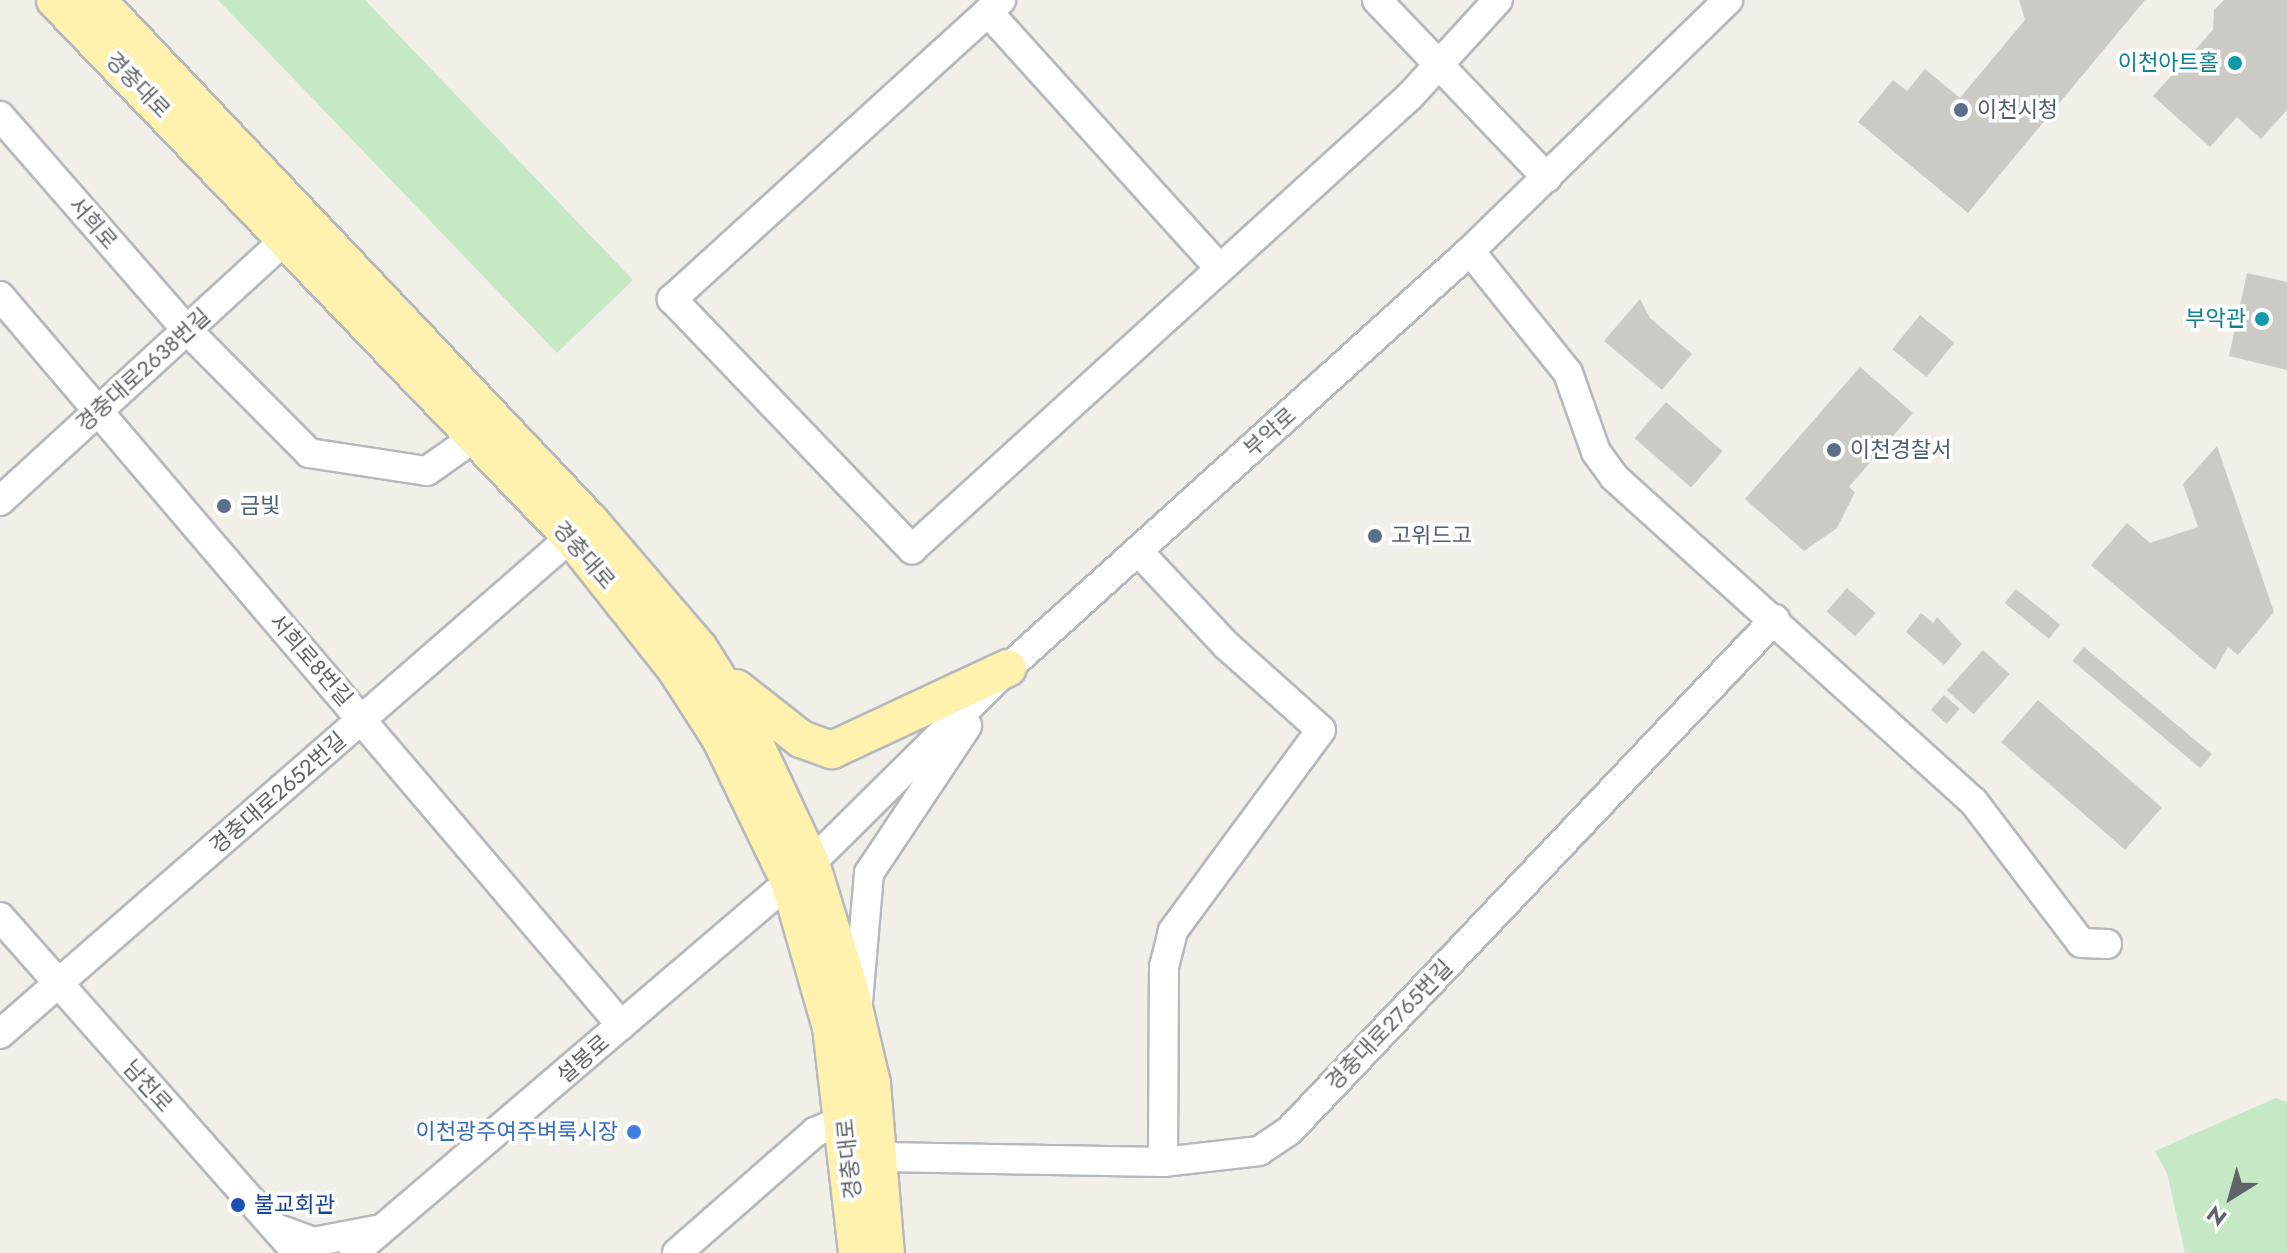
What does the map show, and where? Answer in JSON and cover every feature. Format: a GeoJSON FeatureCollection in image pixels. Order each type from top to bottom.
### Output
{"type":"FeatureCollection","features":[{"type":"Feature","properties":{"kind":"main road","name":"경충대로"},"geometry":{"type":"LineString","coordinates":[[55,0],[571,537],[629,606],[720,738],[800,872],[845,1119],[857,1253]]}},
{"type":"Feature","properties":{"kind":"main road","name":"경충대로"},"geometry":{"type":"LineString","coordinates":[[97,0],[590,521],[699,648],[743,718],[857,1018],[882,1157],[886,1253]]}},
{"type":"Feature","properties":{"kind":"main road"},"geometry":{"type":"LineString","coordinates":[[699,648],[758,711],[832,750],[1008,668]]}},
{"type":"Feature","properties":{"kind":"street"},"geometry":{"type":"LineString","coordinates":[[1377,0],[1547,178]]}},
{"type":"Feature","properties":{"kind":"street"},"geometry":{"type":"LineString","coordinates":[[1220,269],[995,6],[672,299],[912,549],[1220,269],[1437,63],[1498,0]]}},
{"type":"Feature","properties":{"kind":"street","name":"부악로"},"geometry":{"type":"LineString","coordinates":[[800,872],[1008,668],[1470,251],[1728,0]]}},
{"type":"Feature","properties":{"kind":"street","name":"서희로"},"geometry":{"type":"LineString","coordinates":[[0,116],[187,330]]}},
{"type":"Feature","properties":{"kind":"street","name":"경충대로2638번길"},"geometry":{"type":"LineString","coordinates":[[0,501],[287,238]]}},
{"type":"Feature","properties":{"kind":"street"},"geometry":{"type":"LineString","coordinates":[[1470,251],[1568,373],[1596,452],[1614,477],[1775,619],[1973,801],[2081,943],[2107,944]]}},
{"type":"Feature","properties":{"kind":"street","name":"서희로8번길"},"geometry":{"type":"LineString","coordinates":[[0,296],[95,413],[363,719],[621,1025]]}},
{"type":"Feature","properties":{"kind":"street"},"geometry":{"type":"LineString","coordinates":[[187,330],[318,456],[427,471],[475,437]]}},
{"type":"Feature","properties":{"kind":"street","name":"경충대로2652번길"},"geometry":{"type":"LineString","coordinates":[[0,1034],[571,537]]}},
{"type":"Feature","properties":{"kind":"street"},"geometry":{"type":"LineString","coordinates":[[1138,551],[1226,645],[1321,730],[1173,931],[1164,966],[1163,1162]]}},
{"type":"Feature","properties":{"kind":"street","name":"경충대로2765번길"},"geometry":{"type":"LineString","coordinates":[[882,1157],[1163,1162],[1233,1158],[1289,1131],[1775,619]]}},
{"type":"Feature","properties":{"kind":"street"},"geometry":{"type":"LineString","coordinates":[[857,1018],[869,873],[1008,668]]}},
{"type":"Feature","properties":{"kind":"street","name":"설봉로"},"geometry":{"type":"LineString","coordinates":[[354,1253],[380,1240],[621,1025],[800,872]]}},
{"type":"Feature","properties":{"kind":"street","name":"남천로"},"geometry":{"type":"LineString","coordinates":[[0,917],[278,1240],[297,1253]]}},
{"type":"Feature","properties":{"kind":"street"},"geometry":{"type":"LineString","coordinates":[[677,1253],[815,1132],[845,1119]]}},
{"type":"Feature","properties":{"kind":"street"},"geometry":{"type":"LineString","coordinates":[[278,1240],[380,1240]]}},
{"type":"Feature","properties":{"kind":"green space"},"geometry":{"type":"Polygon","coordinates":[[[218,0],[365,0],[633,280],[557,353],[218,0]]]}},
{"type":"Feature","properties":{"kind":"green space"},"geometry":{"type":"Polygon","coordinates":[[[2276,1098],[2287,1102],[2287,1253],[2185,1253],[2167,1173],[2155,1151],[2276,1098]]]}},
{"type":"Feature","properties":{"kind":"building","name":"이천시청"},"geometry":{"type":"Polygon","coordinates":[[[2019,0],[2145,0],[1968,213],[1858,122],[1893,80],[1907,91],[1925,69],[1960,98],[2025,20],[2019,0]]]}},
{"type":"Feature","properties":{"kind":"building","name":"이천아트홀"},"geometry":{"type":"Polygon","coordinates":[[[2224,0],[2287,0],[2287,110],[2261,139],[2237,117],[2210,147],[2153,96],[2213,30],[2214,10],[2224,0]]]}},
{"type":"Feature","properties":{"kind":"building","name":"부악관"},"geometry":{"type":"Polygon","coordinates":[[[2247,273],[2287,282],[2287,370],[2229,356],[2247,273]]]}},
{"type":"Feature","properties":{"kind":"building"},"geometry":{"type":"Polygon","coordinates":[[[1640,299],[1650,318],[1692,354],[1662,390],[1604,341],[1640,299]]]}},
{"type":"Feature","properties":{"kind":"building"},"geometry":{"type":"Polygon","coordinates":[[[1920,315],[1954,343],[1927,377],[1892,349],[1920,315]]]}},
{"type":"Feature","properties":{"kind":"building","name":"이천경찰서"},"geometry":{"type":"Polygon","coordinates":[[[1860,367],[1913,413],[1849,487],[1855,492],[1837,528],[1804,551],[1745,499],[1860,367]]]}},
{"type":"Feature","properties":{"kind":"building"},"geometry":{"type":"Polygon","coordinates":[[[1666,402],[1723,451],[1691,487],[1635,438],[1666,402]]]}},
{"type":"Feature","properties":{"kind":"building"},"geometry":{"type":"Polygon","coordinates":[[[2217,446],[2274,612],[2238,655],[2228,647],[2215,670],[2091,565],[2127,523],[2150,543],[2198,527],[2183,484],[2217,446]]]}},
{"type":"Feature","properties":{"kind":"building"},"geometry":{"type":"Polygon","coordinates":[[[1847,588],[1876,613],[1855,636],[1827,611],[1847,588]]]}},
{"type":"Feature","properties":{"kind":"building"},"geometry":{"type":"Polygon","coordinates":[[[2016,589],[2060,625],[2049,639],[2005,603],[2016,589]]]}},
{"type":"Feature","properties":{"kind":"building"},"geometry":{"type":"Polygon","coordinates":[[[1921,613],[1933,623],[1937,617],[1962,644],[1944,665],[1906,632],[1921,613]]]}},
{"type":"Feature","properties":{"kind":"building"},"geometry":{"type":"Polygon","coordinates":[[[2084,647],[2212,754],[2200,768],[2072,661],[2084,647]]]}},
{"type":"Feature","properties":{"kind":"building"},"geometry":{"type":"Polygon","coordinates":[[[1983,650],[2010,674],[1974,714],[1947,690],[1983,650]]]}},
{"type":"Feature","properties":{"kind":"building"},"geometry":{"type":"Polygon","coordinates":[[[1944,695],[1960,709],[1947,724],[1931,710],[1944,695]]]}},
{"type":"Feature","properties":{"kind":"building"},"geometry":{"type":"Polygon","coordinates":[[[2038,700],[2162,808],[2125,850],[2001,742],[2038,700]]]}},
{"type":"Feature","properties":{"kind":"place","name":"이천아트홀"},"geometry":{"type":"Point","coordinates":[2235,63]}},
{"type":"Feature","properties":{"kind":"place","name":"이천시청"},"geometry":{"type":"Point","coordinates":[1961,110]}},
{"type":"Feature","properties":{"kind":"place","name":"부악관"},"geometry":{"type":"Point","coordinates":[2262,319]}},
{"type":"Feature","properties":{"kind":"place","name":"이천경찰서"},"geometry":{"type":"Point","coordinates":[1834,450]}},
{"type":"Feature","properties":{"kind":"place","name":"금빛"},"geometry":{"type":"Point","coordinates":[224,506]}},
{"type":"Feature","properties":{"kind":"place","name":"고위드고"},"geometry":{"type":"Point","coordinates":[1375,536]}},
{"type":"Feature","properties":{"kind":"place","name":"이천광주여주벼룩시장"},"geometry":{"type":"Point","coordinates":[634,1132]}},
{"type":"Feature","properties":{"kind":"place","name":"불교회관"},"geometry":{"type":"Point","coordinates":[238,1205]}}]}
